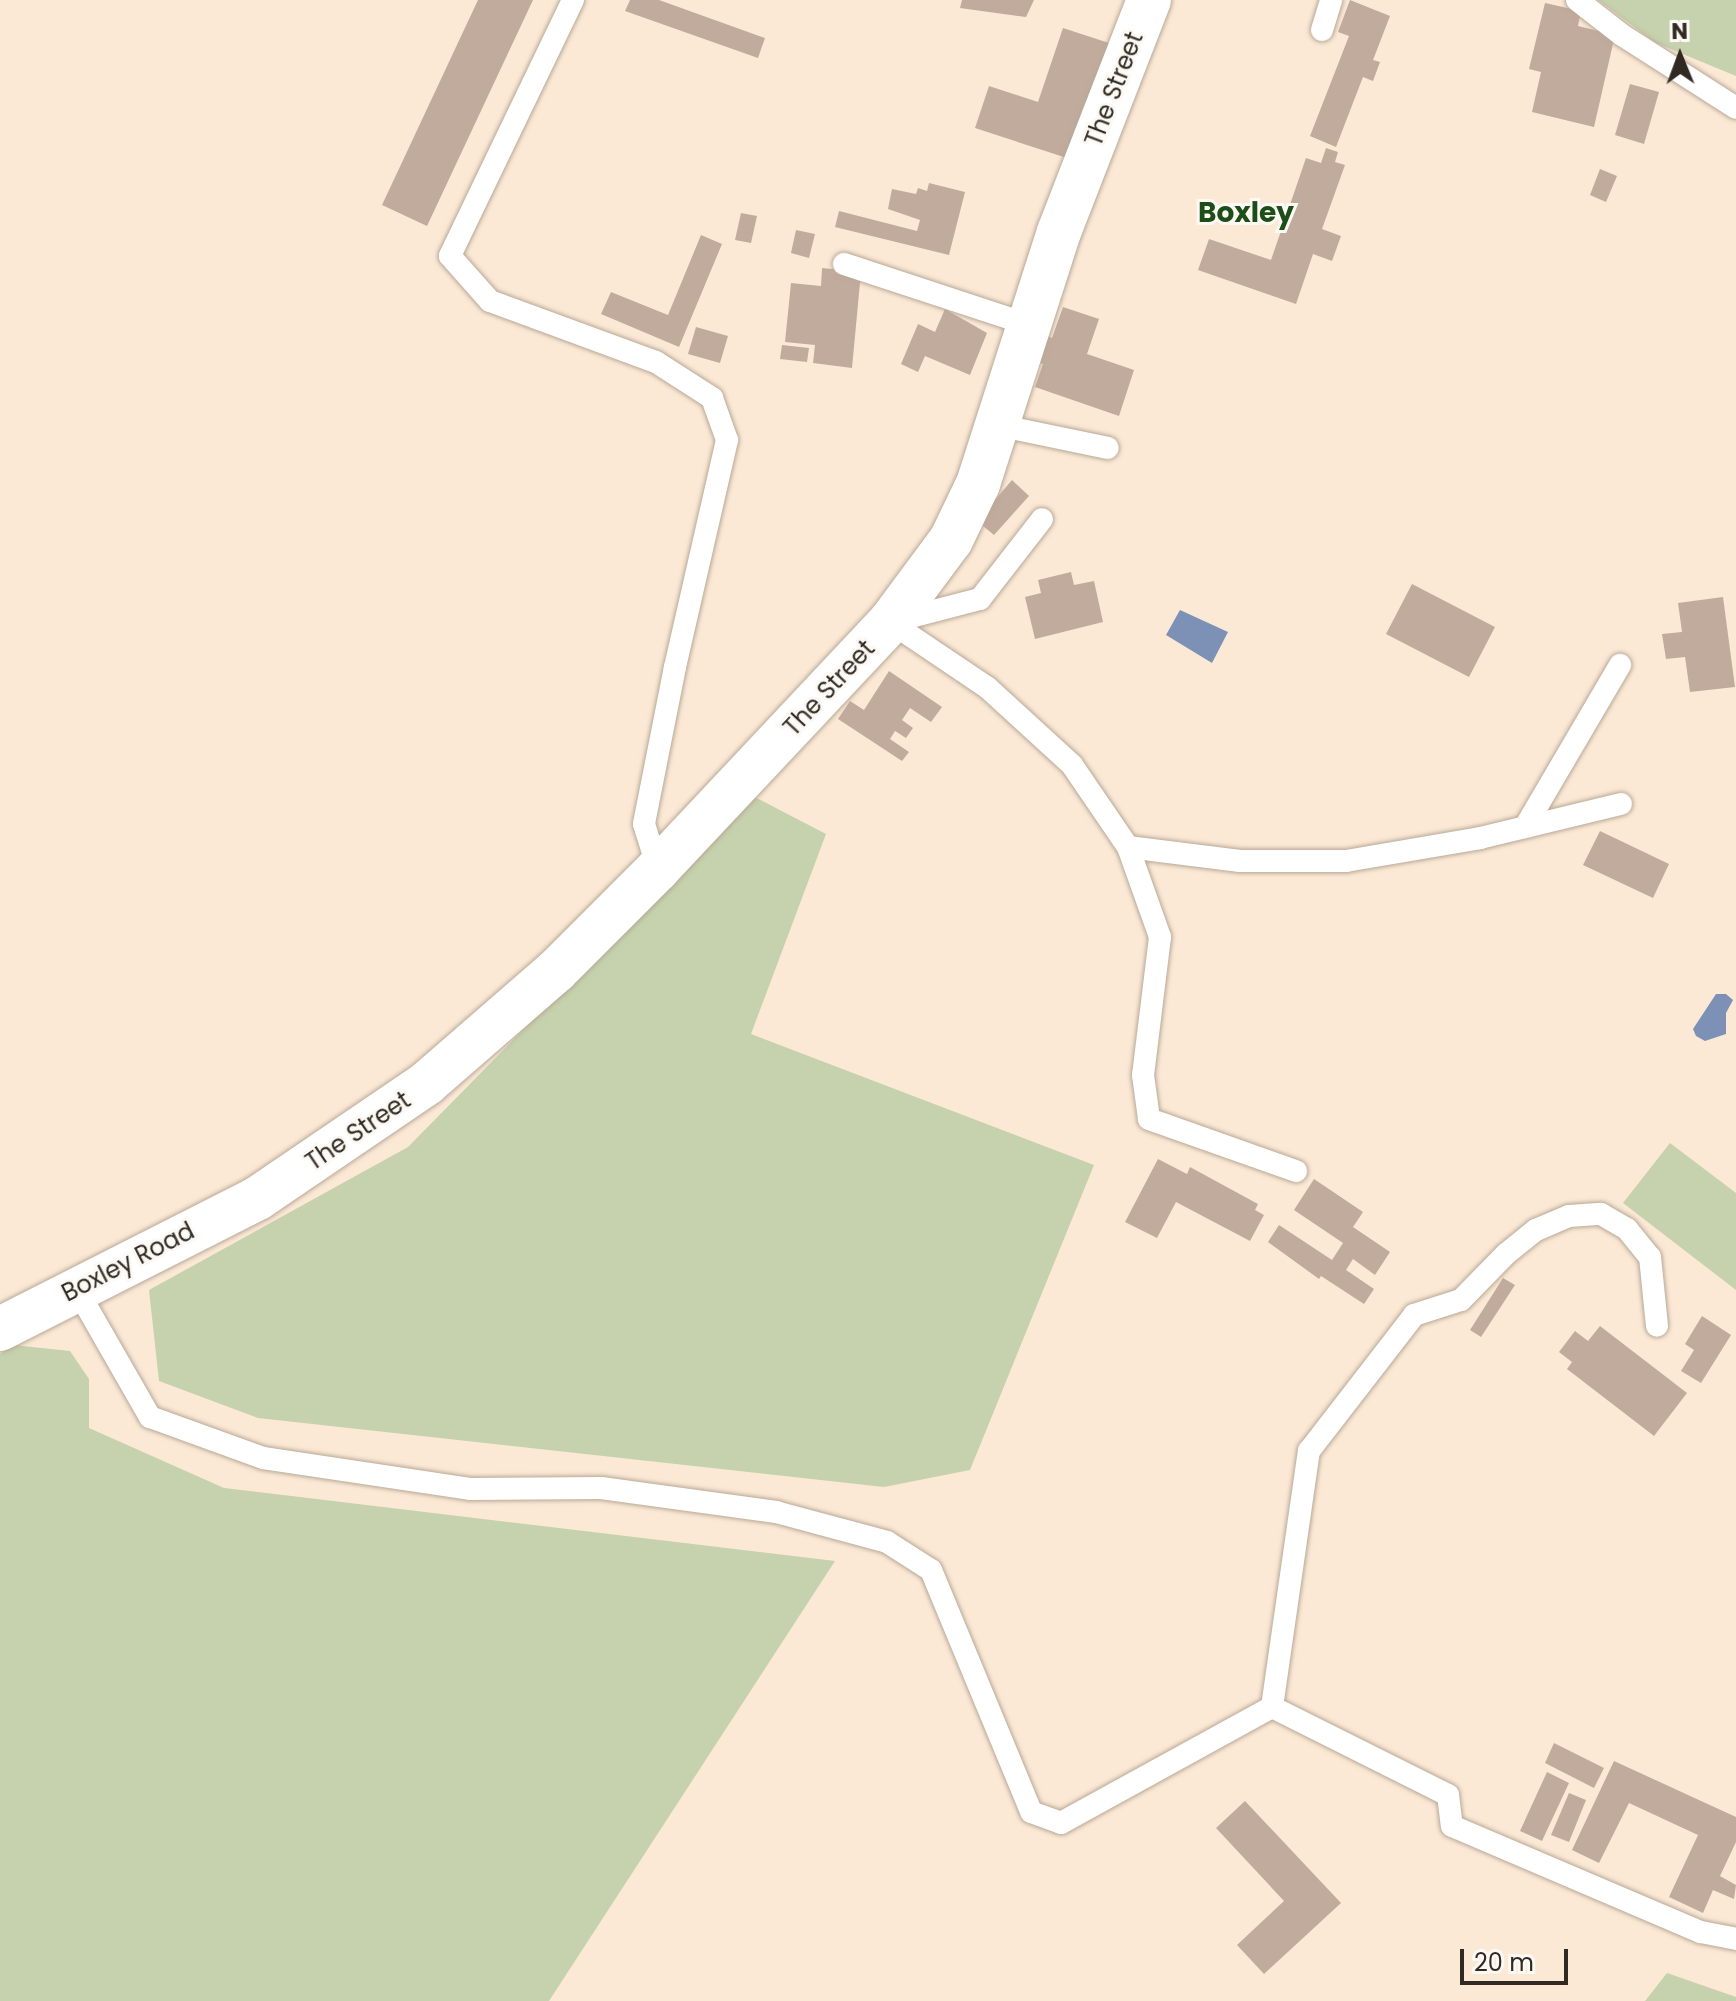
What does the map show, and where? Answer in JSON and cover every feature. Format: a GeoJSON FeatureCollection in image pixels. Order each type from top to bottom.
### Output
{"type":"FeatureCollection","features":[{"type":"Feature","properties":{"kind":"street","name":"The Street"},"geometry":{"type":"LineString","coordinates":[[258,1198],[427,1083],[556,971],[658,869],[890,622],[951,540],[978,484],[1059,232],[1149,0]]}},
{"type":"Feature","properties":{"kind":"street","name":"Boxley Road"},"geometry":{"type":"LineString","coordinates":[[0,1329],[258,1198]]}},
{"type":"Feature","properties":{"kind":"lane"},"geometry":{"type":"LineString","coordinates":[[573,0],[450,256],[490,301],[656,362],[712,398],[727,440],[675,667],[644,824],[658,869]]}},
{"type":"Feature","properties":{"kind":"lane"},"geometry":{"type":"LineString","coordinates":[[1322,30],[1331,0]]}},
{"type":"Feature","properties":{"kind":"lane"},"geometry":{"type":"LineString","coordinates":[[1577,0],[1622,35],[1736,108]]}},
{"type":"Feature","properties":{"kind":"lane"},"geometry":{"type":"LineString","coordinates":[[844,264],[1030,325]]}},
{"type":"Feature","properties":{"kind":"lane"},"geometry":{"type":"LineString","coordinates":[[997,425],[1108,448]]}},
{"type":"Feature","properties":{"kind":"lane"},"geometry":{"type":"LineString","coordinates":[[890,622],[980,599],[1042,519]]}},
{"type":"Feature","properties":{"kind":"lane"},"geometry":{"type":"LineString","coordinates":[[890,622],[988,688],[1072,765],[1128,847],[1160,937],[1143,1075],[1149,1119],[1296,1171]]}},
{"type":"Feature","properties":{"kind":"lane"},"geometry":{"type":"LineString","coordinates":[[1525,827],[1620,665]]}},
{"type":"Feature","properties":{"kind":"lane"},"geometry":{"type":"LineString","coordinates":[[1128,847],[1240,861],[1346,861],[1525,827],[1621,804]]}},
{"type":"Feature","properties":{"kind":"lane"},"geometry":{"type":"LineString","coordinates":[[1272,1707],[1309,1451],[1414,1315],[1461,1300],[1506,1254],[1536,1230],[1569,1216],[1601,1214],[1627,1229],[1650,1257],[1657,1326]]}},
{"type":"Feature","properties":{"kind":"lane"},"geometry":{"type":"LineString","coordinates":[[76,1288],[150,1417],[263,1458],[470,1489],[601,1488],[776,1512],[887,1542],[931,1570],[1031,1812],[1061,1823],[1272,1707]]}},
{"type":"Feature","properties":{"kind":"lane"},"geometry":{"type":"LineString","coordinates":[[1272,1707],[1448,1795],[1452,1826],[1701,1932],[1736,1939]]}},
{"type":"Feature","properties":{"kind":"green space"},"geometry":{"type":"Polygon","coordinates":[[[1598,0],[1736,0],[1736,76],[1656,43],[1598,0]]]}},
{"type":"Feature","properties":{"kind":"green space"},"geometry":{"type":"Polygon","coordinates":[[[753,796],[826,834],[751,1034],[1094,1165],[970,1470],[884,1487],[258,1418],[159,1381],[149,1290],[408,1147],[753,796]]]}},
{"type":"Feature","properties":{"kind":"green space"},"geometry":{"type":"Polygon","coordinates":[[[1670,1143],[1736,1193],[1736,1290],[1623,1203],[1670,1143]]]}},
{"type":"Feature","properties":{"kind":"green space"},"geometry":{"type":"Polygon","coordinates":[[[13,1345],[70,1351],[89,1379],[89,1428],[224,1488],[835,1561],[549,2001],[0,2001],[0,1354],[13,1345]]]}},
{"type":"Feature","properties":{"kind":"green space"},"geometry":{"type":"Polygon","coordinates":[[[1667,1973],[1736,1997],[1736,2001],[1645,2001],[1667,1973]]]}},
{"type":"Feature","properties":{"kind":"water"},"geometry":{"type":"Polygon","coordinates":[[[1180,610],[1228,632],[1212,663],[1166,635],[1180,610]]]}},
{"type":"Feature","properties":{"kind":"water"},"geometry":{"type":"Polygon","coordinates":[[[1716,994],[1726,994],[1733,1000],[1726,1013],[1726,1034],[1705,1041],[1696,1036],[1693,1029],[1716,994]]]}},
{"type":"Feature","properties":{"kind":"building"},"geometry":{"type":"Polygon","coordinates":[[[478,0],[533,0],[427,226],[382,205],[478,0]]]}},
{"type":"Feature","properties":{"kind":"building"},"geometry":{"type":"Polygon","coordinates":[[[630,0],[659,0],[765,38],[758,58],[625,11],[630,0]]]}},
{"type":"Feature","properties":{"kind":"building"},"geometry":{"type":"Polygon","coordinates":[[[962,0],[1034,0],[1026,17],[960,8],[962,0]]]}},
{"type":"Feature","properties":{"kind":"building"},"geometry":{"type":"Polygon","coordinates":[[[1350,0],[1390,16],[1373,60],[1380,62],[1373,81],[1363,77],[1336,147],[1310,136],[1349,36],[1338,32],[1350,0]]]}},
{"type":"Feature","properties":{"kind":"building"},"geometry":{"type":"Polygon","coordinates":[[[1545,3],[1581,11],[1578,26],[1615,35],[1594,127],[1532,112],[1541,72],[1529,69],[1545,3]]]}},
{"type":"Feature","properties":{"kind":"building"},"geometry":{"type":"Polygon","coordinates":[[[1063,28],[1112,44],[1073,160],[975,128],[989,86],[1038,102],[1063,28]]]}},
{"type":"Feature","properties":{"kind":"building"},"geometry":{"type":"Polygon","coordinates":[[[1630,84],[1659,92],[1644,144],[1615,135],[1630,84]]]}},
{"type":"Feature","properties":{"kind":"building"},"geometry":{"type":"Polygon","coordinates":[[[1326,148],[1338,152],[1335,162],[1345,165],[1322,229],[1341,236],[1332,261],[1313,254],[1296,304],[1198,270],[1209,239],[1271,260],[1306,158],[1321,163],[1326,148]]]}},
{"type":"Feature","properties":{"kind":"building"},"geometry":{"type":"Polygon","coordinates":[[[1600,169],[1617,176],[1606,202],[1590,195],[1600,169]]]}},
{"type":"Feature","properties":{"kind":"building"},"geometry":{"type":"Polygon","coordinates":[[[929,183],[965,192],[949,255],[835,227],[839,211],[917,231],[920,220],[888,209],[892,189],[916,194],[918,188],[927,191],[929,183]]]}},
{"type":"Feature","properties":{"kind":"building"},"geometry":{"type":"Polygon","coordinates":[[[741,213],[757,216],[751,243],[735,240],[741,213]]]}},
{"type":"Feature","properties":{"kind":"building"},"geometry":{"type":"Polygon","coordinates":[[[796,230],[815,234],[809,258],[791,253],[796,230]]]}},
{"type":"Feature","properties":{"kind":"building"},"geometry":{"type":"Polygon","coordinates":[[[701,235],[722,244],[679,347],[601,314],[611,292],[668,315],[701,235]]]}},
{"type":"Feature","properties":{"kind":"building"},"geometry":{"type":"Polygon","coordinates":[[[822,268],[861,272],[852,368],[813,363],[815,345],[785,342],[791,283],[821,286],[822,268]]]}},
{"type":"Feature","properties":{"kind":"building"},"geometry":{"type":"Polygon","coordinates":[[[1063,307],[1099,319],[1087,354],[1134,370],[1119,416],[1035,387],[1043,364],[1028,359],[1037,332],[1052,338],[1063,307]]]}},
{"type":"Feature","properties":{"kind":"building"},"geometry":{"type":"Polygon","coordinates":[[[945,309],[987,333],[970,375],[925,356],[918,372],[901,364],[918,324],[935,332],[945,309]]]}},
{"type":"Feature","properties":{"kind":"building"},"geometry":{"type":"Polygon","coordinates":[[[696,327],[728,336],[720,363],[688,354],[696,327]]]}},
{"type":"Feature","properties":{"kind":"building"},"geometry":{"type":"Polygon","coordinates":[[[782,345],[809,348],[807,362],[780,359],[782,345]]]}},
{"type":"Feature","properties":{"kind":"building"},"geometry":{"type":"Polygon","coordinates":[[[1012,480],[1029,496],[994,535],[977,521],[1012,480]]]}},
{"type":"Feature","properties":{"kind":"building"},"geometry":{"type":"Polygon","coordinates":[[[1071,572],[1074,585],[1094,581],[1103,622],[1035,639],[1025,597],[1041,593],[1038,580],[1071,572]]]}},
{"type":"Feature","properties":{"kind":"building"},"geometry":{"type":"Polygon","coordinates":[[[1412,584],[1495,627],[1469,677],[1386,634],[1412,584]]]}},
{"type":"Feature","properties":{"kind":"building"},"geometry":{"type":"Polygon","coordinates":[[[1723,597],[1735,687],[1690,692],[1685,657],[1666,659],[1662,634],[1682,632],[1678,603],[1723,597]]]}},
{"type":"Feature","properties":{"kind":"building"},"geometry":{"type":"Polygon","coordinates":[[[889,671],[942,707],[931,722],[910,708],[902,720],[913,728],[906,738],[895,731],[890,739],[909,752],[902,761],[838,719],[850,701],[864,710],[889,671]]]}},
{"type":"Feature","properties":{"kind":"building"},"geometry":{"type":"Polygon","coordinates":[[[1600,831],[1669,864],[1653,898],[1583,865],[1600,831]]]}},
{"type":"Feature","properties":{"kind":"building"},"geometry":{"type":"Polygon","coordinates":[[[1158,1159],[1187,1174],[1190,1167],[1258,1204],[1255,1210],[1264,1215],[1250,1241],[1176,1202],[1157,1238],[1125,1222],[1158,1159]]]}},
{"type":"Feature","properties":{"kind":"building"},"geometry":{"type":"Polygon","coordinates":[[[1314,1179],[1363,1212],[1353,1227],[1390,1252],[1375,1275],[1353,1259],[1346,1270],[1374,1289],[1364,1304],[1321,1276],[1319,1279],[1268,1242],[1279,1225],[1332,1260],[1343,1243],[1294,1210],[1314,1179]]]}},
{"type":"Feature","properties":{"kind":"building"},"geometry":{"type":"Polygon","coordinates":[[[1503,1278],[1515,1285],[1481,1337],[1470,1330],[1503,1278]]]}},
{"type":"Feature","properties":{"kind":"building"},"geometry":{"type":"Polygon","coordinates":[[[1702,1316],[1731,1335],[1701,1383],[1681,1371],[1694,1350],[1685,1344],[1702,1316]]]}},
{"type":"Feature","properties":{"kind":"building"},"geometry":{"type":"Polygon","coordinates":[[[1600,1326],[1687,1393],[1654,1436],[1567,1369],[1572,1362],[1559,1352],[1575,1331],[1588,1341],[1600,1326]]]}},
{"type":"Feature","properties":{"kind":"building"},"geometry":{"type":"Polygon","coordinates":[[[1554,1743],[1604,1768],[1594,1788],[1545,1763],[1554,1743]]]}},
{"type":"Feature","properties":{"kind":"building"},"geometry":{"type":"Polygon","coordinates":[[[1614,1761],[1736,1817],[1736,1842],[1720,1876],[1736,1885],[1734,1899],[1713,1890],[1703,1913],[1669,1897],[1698,1835],[1629,1803],[1599,1863],[1572,1850],[1614,1761]]]}},
{"type":"Feature","properties":{"kind":"building"},"geometry":{"type":"Polygon","coordinates":[[[1547,1772],[1569,1783],[1542,1841],[1520,1831],[1547,1772]]]}},
{"type":"Feature","properties":{"kind":"building"},"geometry":{"type":"Polygon","coordinates":[[[1569,1793],[1586,1800],[1569,1842],[1551,1835],[1569,1793]]]}},
{"type":"Feature","properties":{"kind":"building"},"geometry":{"type":"Polygon","coordinates":[[[1245,1801],[1341,1903],[1264,1974],[1237,1945],[1284,1901],[1216,1828],[1245,1801]]]}},
{"type":"Feature","properties":{"kind":"district","name":"Boxley"},"geometry":{"type":"Point","coordinates":[1246,213]}}]}
